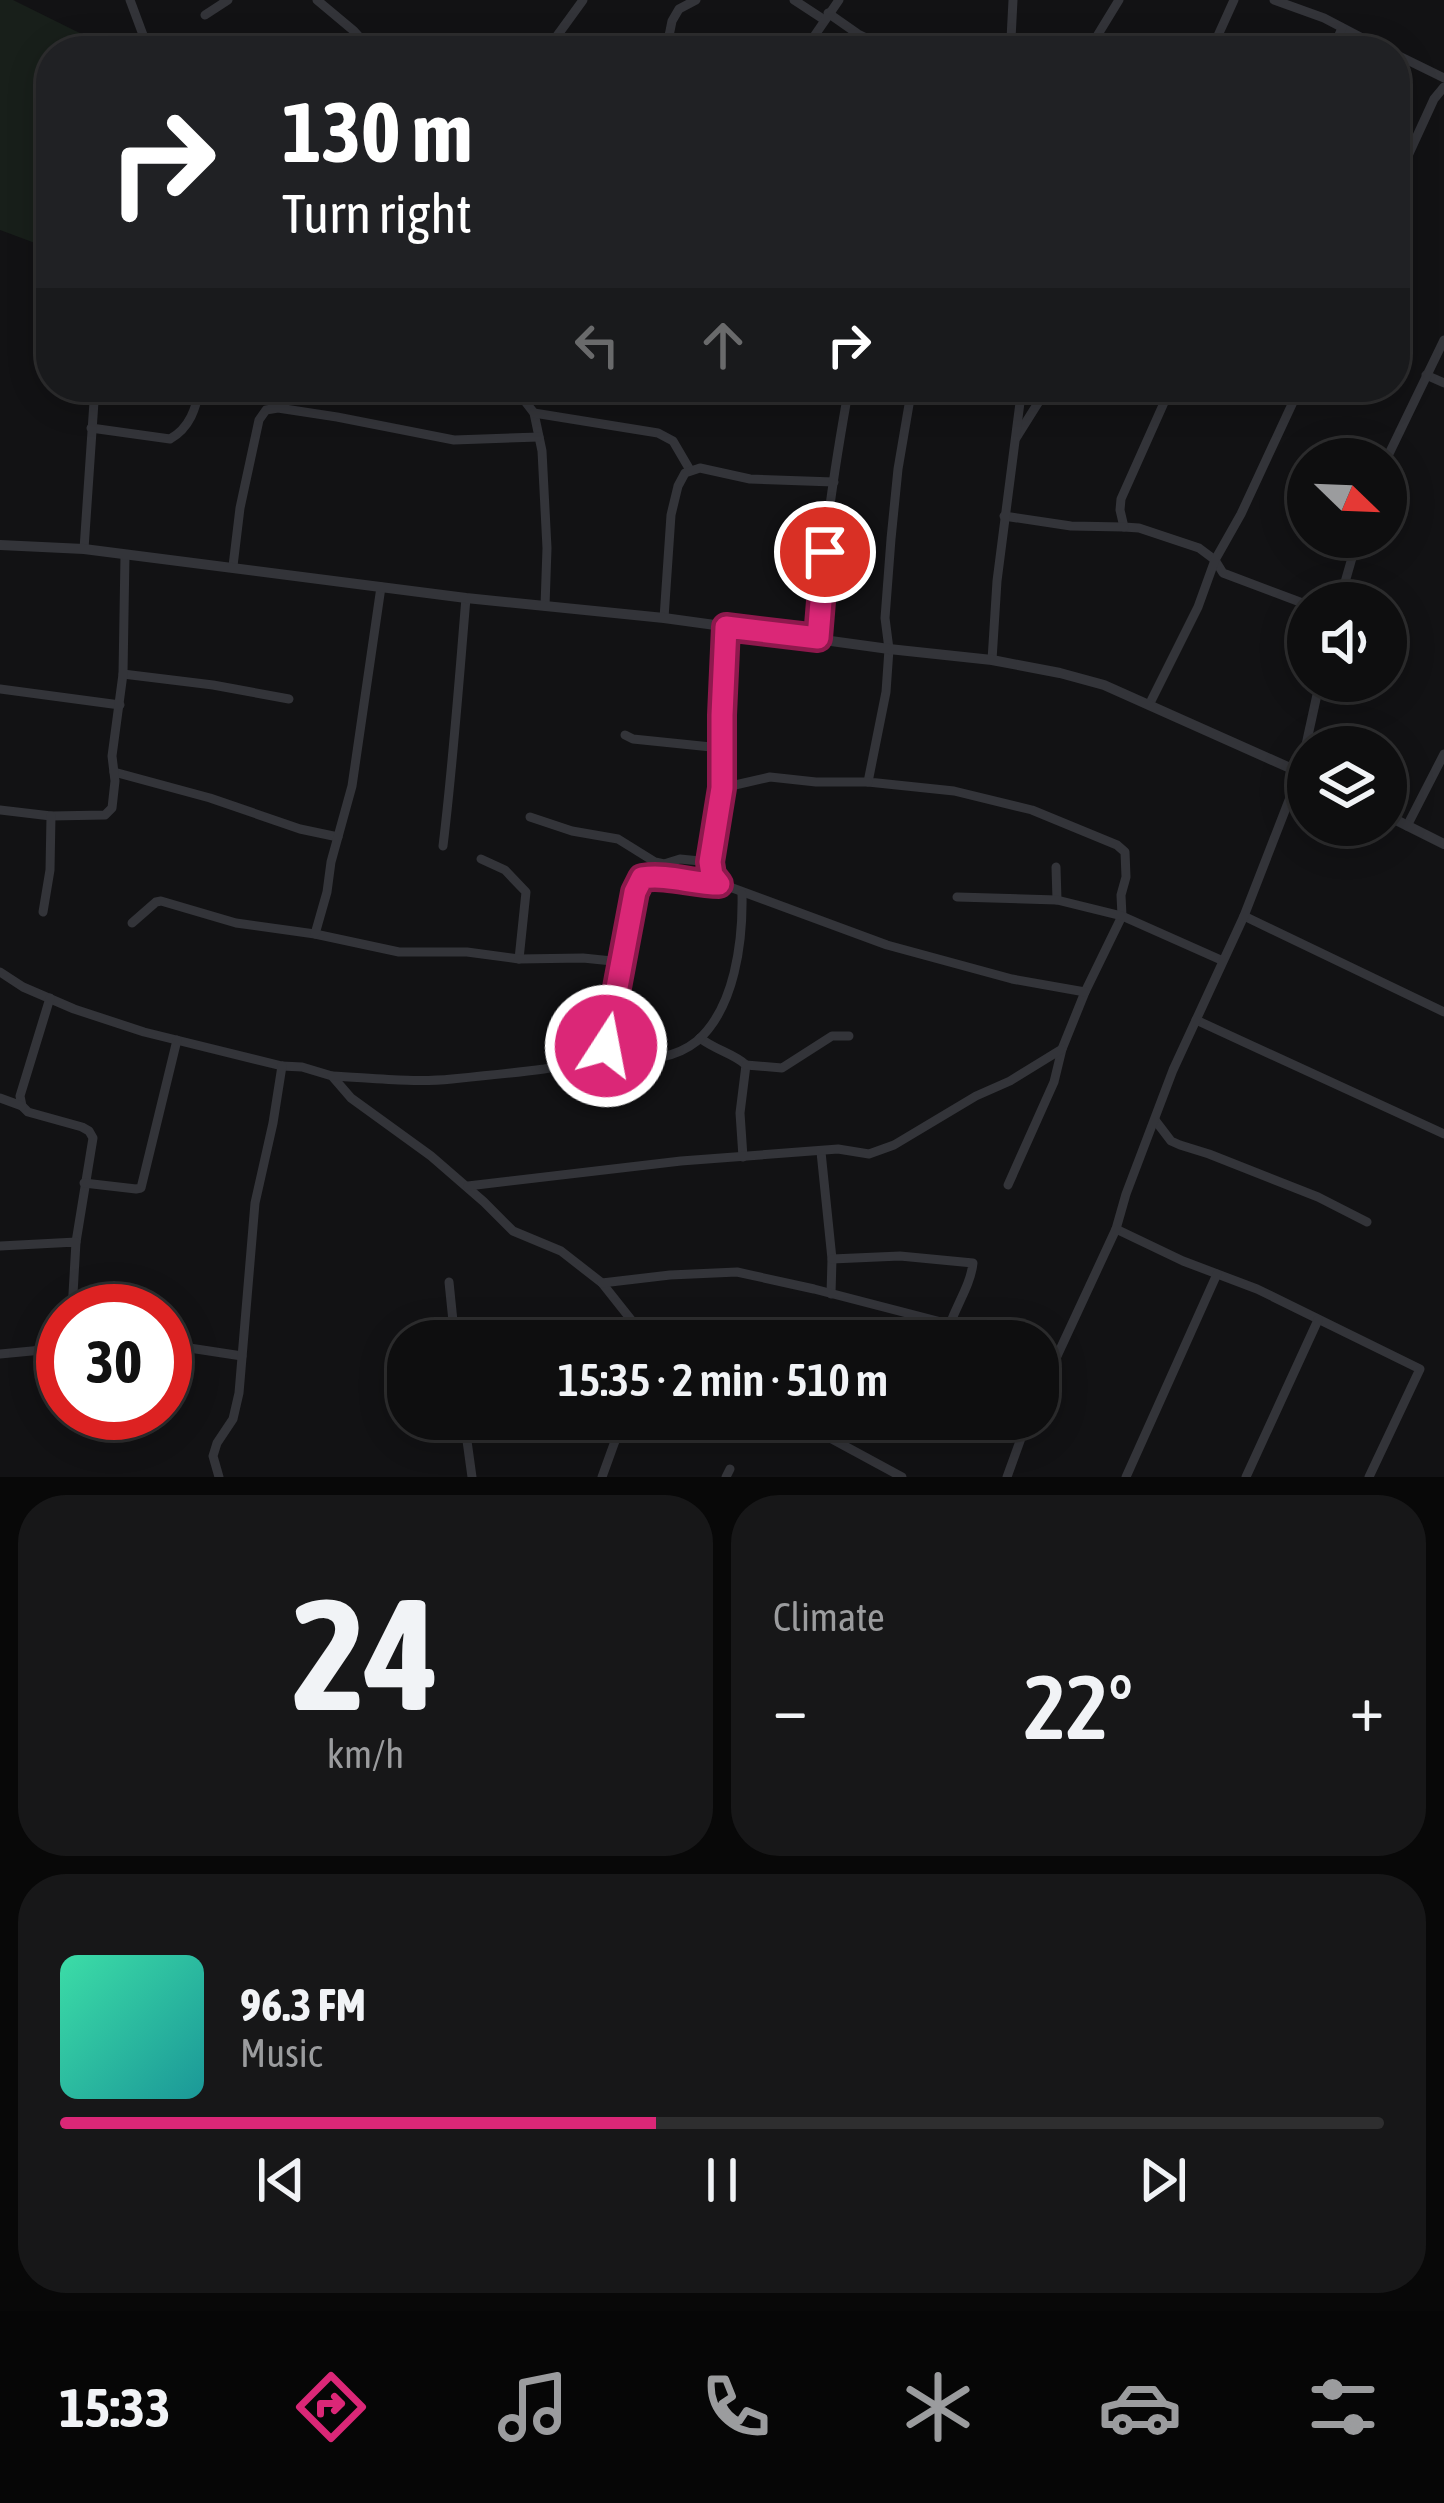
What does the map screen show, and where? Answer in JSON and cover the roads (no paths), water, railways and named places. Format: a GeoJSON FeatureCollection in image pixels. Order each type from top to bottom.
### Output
{"type":"FeatureCollection","features":[{"type":"Feature","properties":{"kind":"street"},"geometry":{"type":"LineString","coordinates":[[130,0],[145,36]]}},
{"type":"Feature","properties":{"kind":"street"},"geometry":{"type":"LineString","coordinates":[[205,15],[228,0]]}},
{"type":"Feature","properties":{"kind":"street"},"geometry":{"type":"LineString","coordinates":[[317,0],[358,36]]}},
{"type":"Feature","properties":{"kind":"street"},"geometry":{"type":"LineString","coordinates":[[557,36],[583,0]]}},
{"type":"Feature","properties":{"kind":"street"},"geometry":{"type":"LineString","coordinates":[[668,36],[679,9],[696,0]]}},
{"type":"Feature","properties":{"kind":"street"},"geometry":{"type":"LineString","coordinates":[[794,0],[862,36]]}},
{"type":"Feature","properties":{"kind":"street"},"geometry":{"type":"LineString","coordinates":[[813,36],[839,0]]}},
{"type":"Feature","properties":{"kind":"street"},"geometry":{"type":"LineString","coordinates":[[1011,36],[1013,0]]}},
{"type":"Feature","properties":{"kind":"street"},"geometry":{"type":"LineString","coordinates":[[1099,36],[1119,0]]}},
{"type":"Feature","properties":{"kind":"street"},"geometry":{"type":"LineString","coordinates":[[1218,36],[1234,0]]}},
{"type":"Feature","properties":{"kind":"street"},"geometry":{"type":"LineString","coordinates":[[1274,0],[1358,36]]}},
{"type":"Feature","properties":{"kind":"street"},"geometry":{"type":"LineString","coordinates":[[1339,36],[1342,28]]}},
{"type":"Feature","properties":{"kind":"street"},"geometry":{"type":"LineString","coordinates":[[1410,63],[1444,82],[1410,151]]}},
{"type":"Feature","properties":{"kind":"street"},"geometry":{"type":"LineString","coordinates":[[1396,438],[1444,340]]}},
{"type":"Feature","properties":{"kind":"street"},"geometry":{"type":"LineString","coordinates":[[1426,375],[1444,383]]}},
{"type":"Feature","properties":{"kind":"street"},"geometry":{"type":"LineString","coordinates":[[83,549],[94,402]]}},
{"type":"Feature","properties":{"kind":"street"},"geometry":{"type":"LineString","coordinates":[[92,428],[170,439],[190,419],[195,402]]}},
{"type":"Feature","properties":{"kind":"street"},"geometry":{"type":"LineString","coordinates":[[527,402],[535,412],[539,436],[547,548],[545,606]]}},
{"type":"Feature","properties":{"kind":"street"},"geometry":{"type":"LineString","coordinates":[[818,638],[820,586],[847,402]]}},
{"type":"Feature","properties":{"kind":"street"},"geometry":{"type":"LineString","coordinates":[[868,782],[880,730],[889,649],[885,618],[890,554],[909,402]]}},
{"type":"Feature","properties":{"kind":"street"},"geometry":{"type":"LineString","coordinates":[[992,659],[1020,402]]}},
{"type":"Feature","properties":{"kind":"street"},"geometry":{"type":"LineString","coordinates":[[1013,442],[1038,402]]}},
{"type":"Feature","properties":{"kind":"street"},"geometry":{"type":"LineString","coordinates":[[1124,526],[1121,499],[1164,402]]}},
{"type":"Feature","properties":{"kind":"street"},"geometry":{"type":"LineString","coordinates":[[1150,704],[1293,402]]}},
{"type":"Feature","properties":{"kind":"street"},"geometry":{"type":"LineString","coordinates":[[233,566],[240,508],[259,420],[266,410],[337,417],[454,440],[539,436]]}},
{"type":"Feature","properties":{"kind":"street"},"geometry":{"type":"LineString","coordinates":[[535,412],[658,433],[673,441],[690,470]]}},
{"type":"Feature","properties":{"kind":"street"},"geometry":{"type":"LineString","coordinates":[[664,618],[671,515],[681,477],[700,468],[750,479],[834,482]]}},
{"type":"Feature","properties":{"kind":"street"},"geometry":{"type":"LineString","coordinates":[[1004,516],[1071,526],[1124,526],[1199,548],[1223,573],[1287,598]]}},
{"type":"Feature","properties":{"kind":"street"},"geometry":{"type":"LineString","coordinates":[[0,545],[233,566],[992,659],[1082,679],[1150,704],[1287,766]]}},
{"type":"Feature","properties":{"kind":"street"},"geometry":{"type":"LineString","coordinates":[[0,810],[51,816],[105,815],[112,808],[112,755],[123,674],[125,555]]}},
{"type":"Feature","properties":{"kind":"street"},"geometry":{"type":"LineString","coordinates":[[315,934],[360,738],[381,587]]}},
{"type":"Feature","properties":{"kind":"street"},"geometry":{"type":"LineString","coordinates":[[443,847],[454,768],[466,598]]}},
{"type":"Feature","properties":{"kind":"street"},"geometry":{"type":"LineString","coordinates":[[719,884],[710,862],[722,788],[726,627]]}},
{"type":"Feature","properties":{"kind":"street"},"geometry":{"type":"LineString","coordinates":[[123,674],[289,699]]}},
{"type":"Feature","properties":{"kind":"street"},"geometry":{"type":"LineString","coordinates":[[0,689],[120,705]]}},
{"type":"Feature","properties":{"kind":"street"},"geometry":{"type":"LineString","coordinates":[[626,735],[721,748]]}},
{"type":"Feature","properties":{"kind":"street"},"geometry":{"type":"LineString","coordinates":[[1444,754],[1407,826],[1444,844]]}},
{"type":"Feature","properties":{"kind":"street"},"geometry":{"type":"LineString","coordinates":[[114,772],[210,798],[300,830],[338,837]]}},
{"type":"Feature","properties":{"kind":"street"},"geometry":{"type":"LineString","coordinates":[[722,788],[770,777],[954,791],[1032,810],[1125,852],[1122,916],[1085,992],[1054,1082],[1008,1185]]}},
{"type":"Feature","properties":{"kind":"street"},"geometry":{"type":"LineString","coordinates":[[1059,1352],[1116,1229],[1173,1070],[1287,814]]}},
{"type":"Feature","properties":{"kind":"street"},"geometry":{"type":"LineString","coordinates":[[43,913],[51,816]]}},
{"type":"Feature","properties":{"kind":"street"},"geometry":{"type":"LineString","coordinates":[[530,817],[618,839],[655,862],[710,862]]}},
{"type":"Feature","properties":{"kind":"street"},"geometry":{"type":"LineString","coordinates":[[481,859],[506,870],[526,892],[519,959]]}},
{"type":"Feature","properties":{"kind":"street"},"geometry":{"type":"LineString","coordinates":[[1056,867],[1057,900]]}},
{"type":"Feature","properties":{"kind":"street"},"geometry":{"type":"LineString","coordinates":[[599,1060],[606,1046],[635,892],[642,878],[656,876],[719,884],[886,945],[1012,979],[1085,992]]}},
{"type":"Feature","properties":{"kind":"street"},"geometry":{"type":"LineString","coordinates":[[0,972],[23,987],[109,1020],[282,1066],[302,1066],[332,1076],[446,1080],[599,1060],[664,1057],[682,1051],[700,1038],[722,1004],[742,918],[742,894]]}},
{"type":"Feature","properties":{"kind":"street"},"geometry":{"type":"LineString","coordinates":[[957,897],[1057,900],[1122,916],[1221,960]]}},
{"type":"Feature","properties":{"kind":"street"},"geometry":{"type":"LineString","coordinates":[[132,923],[161,901],[236,922],[398,952],[622,962]]}},
{"type":"Feature","properties":{"kind":"street"},"geometry":{"type":"LineString","coordinates":[[1244,916],[1444,1012]]}},
{"type":"Feature","properties":{"kind":"street"},"geometry":{"type":"LineString","coordinates":[[22,1106],[20,1096],[50,998]]}},
{"type":"Feature","properties":{"kind":"street"},"geometry":{"type":"LineString","coordinates":[[1196,1020],[1444,1134]]}},
{"type":"Feature","properties":{"kind":"street"},"geometry":{"type":"LineString","coordinates":[[746,1065],[782,1068],[832,1036],[849,1036]]}},
{"type":"Feature","properties":{"kind":"street"},"geometry":{"type":"LineString","coordinates":[[700,1038],[746,1065],[740,1113],[743,1157]]}},
{"type":"Feature","properties":{"kind":"street"},"geometry":{"type":"LineString","coordinates":[[84,1183],[141,1188],[177,1040]]}},
{"type":"Feature","properties":{"kind":"street"},"geometry":{"type":"LineString","coordinates":[[467,1186],[838,1149],[877,1153],[1062,1049]]}},
{"type":"Feature","properties":{"kind":"street"},"geometry":{"type":"LineString","coordinates":[[219,1477],[213,1456],[236,1407],[255,1203],[282,1066]]}},
{"type":"Feature","properties":{"kind":"street"},"geometry":{"type":"LineString","coordinates":[[332,1076],[351,1098],[402,1132],[513,1231],[561,1251],[602,1282],[632,1320]]}},
{"type":"Feature","properties":{"kind":"street"},"geometry":{"type":"LineString","coordinates":[[0,1099],[89,1131],[93,1138],[74,1284]]}},
{"type":"Feature","properties":{"kind":"street"},"geometry":{"type":"LineString","coordinates":[[1155,1120],[1171,1141],[1318,1197],[1367,1222]]}},
{"type":"Feature","properties":{"kind":"street"},"geometry":{"type":"LineString","coordinates":[[821,1152],[831,1294]]}},
{"type":"Feature","properties":{"kind":"street"},"geometry":{"type":"LineString","coordinates":[[1116,1229],[1257,1289],[1420,1370],[1369,1477]]}},
{"type":"Feature","properties":{"kind":"street"},"geometry":{"type":"LineString","coordinates":[[0,1246],[76,1242]]}},
{"type":"Feature","properties":{"kind":"street"},"geometry":{"type":"LineString","coordinates":[[832,1259],[900,1256],[973,1263],[951,1320]]}},
{"type":"Feature","properties":{"kind":"street"},"geometry":{"type":"LineString","coordinates":[[602,1282],[737,1272],[933,1320]]}},
{"type":"Feature","properties":{"kind":"street"},"geometry":{"type":"LineString","coordinates":[[1126,1477],[1217,1274]]}},
{"type":"Feature","properties":{"kind":"street"},"geometry":{"type":"LineString","coordinates":[[449,1282],[453,1320]]}},
{"type":"Feature","properties":{"kind":"street"},"geometry":{"type":"LineString","coordinates":[[1246,1477],[1318,1321]]}},
{"type":"Feature","properties":{"kind":"street"},"geometry":{"type":"LineString","coordinates":[[192,1348],[242,1356]]}},
{"type":"Feature","properties":{"kind":"street"},"geometry":{"type":"LineString","coordinates":[[0,1354],[36,1351]]}},
{"type":"Feature","properties":{"kind":"street"},"geometry":{"type":"LineString","coordinates":[[467,1440],[472,1477]]}},
{"type":"Feature","properties":{"kind":"street"},"geometry":{"type":"LineString","coordinates":[[602,1477],[615,1440]]}},
{"type":"Feature","properties":{"kind":"street"},"geometry":{"type":"LineString","coordinates":[[834,1440],[902,1477]]}},
{"type":"Feature","properties":{"kind":"street"},"geometry":{"type":"LineString","coordinates":[[1007,1477],[1020,1440]]}}]}
